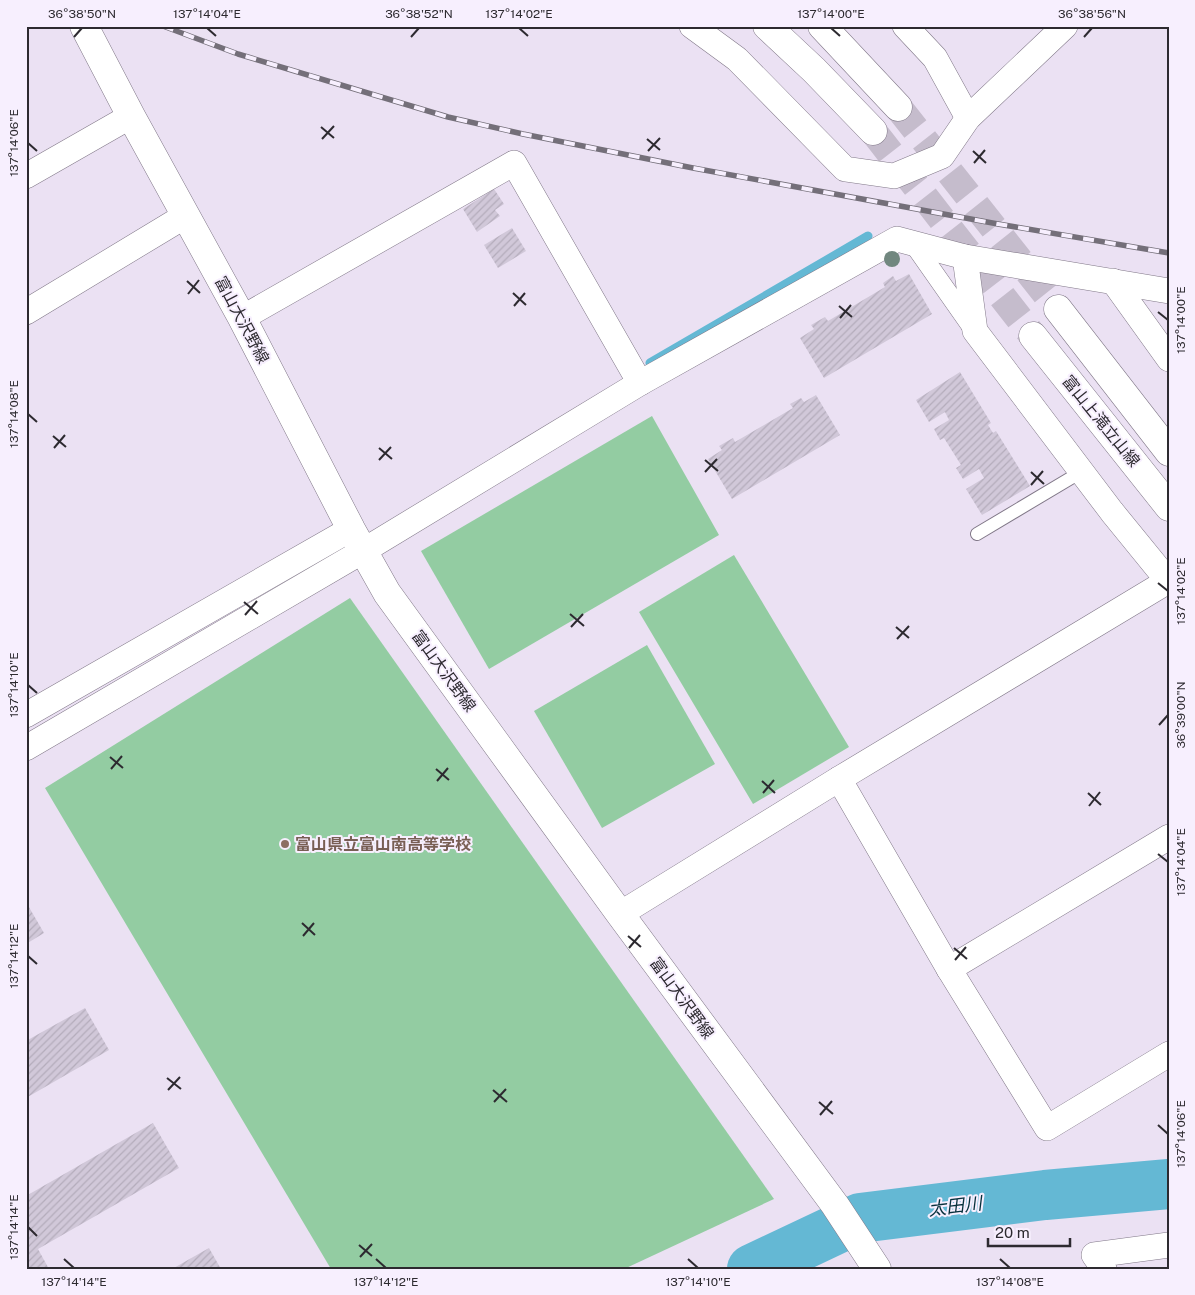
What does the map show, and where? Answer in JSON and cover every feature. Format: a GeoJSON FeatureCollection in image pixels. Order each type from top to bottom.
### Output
{"type":"FeatureCollection","features":[{"type":"Feature","properties":{"kind":"main road","name":"富山大沢野線"},"geometry":{"type":"LineString","coordinates":[[84,26],[242,318],[357,540],[387,592],[620,914],[835,1205],[877,1269]]}},
{"type":"Feature","properties":{"kind":"main road"},"geometry":{"type":"LineString","coordinates":[[767,26],[814,70],[873,131]]}},
{"type":"Feature","properties":{"kind":"main road"},"geometry":{"type":"LineString","coordinates":[[822,26],[898,108]]}},
{"type":"Feature","properties":{"kind":"main road","name":"富山上滝立山線"},"geometry":{"type":"LineString","coordinates":[[1058,309],[1169,452]]}},
{"type":"Feature","properties":{"kind":"main road","name":"富山上滝立山線"},"geometry":{"type":"LineString","coordinates":[[1033,336],[1169,507]]}},
{"type":"Feature","properties":{"kind":"street"},"geometry":{"type":"LineString","coordinates":[[692,26],[737,59],[845,169],[894,176],[942,156],[968,118],[1065,26]]}},
{"type":"Feature","properties":{"kind":"street"},"geometry":{"type":"LineString","coordinates":[[905,26],[935,58],[968,118]]}},
{"type":"Feature","properties":{"kind":"street"},"geometry":{"type":"LineString","coordinates":[[26,176],[131,116]]}},
{"type":"Feature","properties":{"kind":"street"},"geometry":{"type":"LineString","coordinates":[[242,318],[514,163],[640,383]]}},
{"type":"Feature","properties":{"kind":"street"},"geometry":{"type":"LineString","coordinates":[[26,312],[186,216]]}},
{"type":"Feature","properties":{"kind":"street"},"geometry":{"type":"LineString","coordinates":[[26,715],[357,540],[897,239],[965,257],[1169,291]]}},
{"type":"Feature","properties":{"kind":"street"},"geometry":{"type":"LineString","coordinates":[[620,914],[839,779],[1168,582],[1081,472],[975,331],[913,243]]}},
{"type":"Feature","properties":{"kind":"street"},"geometry":{"type":"LineString","coordinates":[[965,257],[975,331]]}},
{"type":"Feature","properties":{"kind":"street"},"geometry":{"type":"LineString","coordinates":[[1113,281],[1169,359]]}},
{"type":"Feature","properties":{"kind":"street"},"geometry":{"type":"LineString","coordinates":[[26,748],[357,540]]}},
{"type":"Feature","properties":{"kind":"street"},"geometry":{"type":"LineString","coordinates":[[839,779],[950,970],[1047,1128],[1169,1054]]}},
{"type":"Feature","properties":{"kind":"street"},"geometry":{"type":"LineString","coordinates":[[950,970],[1169,837]]}},
{"type":"Feature","properties":{"kind":"street"},"geometry":{"type":"LineString","coordinates":[[1104,1269],[1094,1255],[1169,1246]]}},
{"type":"Feature","properties":{"kind":"lane"},"geometry":{"type":"LineString","coordinates":[[977,534],[1081,472]]}},
{"type":"Feature","properties":{"kind":"green space"},"geometry":{"type":"Polygon","coordinates":[[[652,416],[719,535],[489,669],[421,551],[652,416]]]}},
{"type":"Feature","properties":{"kind":"green space"},"geometry":{"type":"Polygon","coordinates":[[[734,555],[849,747],[753,804],[639,612],[734,555]]]}},
{"type":"Feature","properties":{"kind":"green space","name":"富山県立富山南高等学校"},"geometry":{"type":"Polygon","coordinates":[[[350,598],[774,1199],[624,1269],[331,1269],[45,788],[350,598]]]}},
{"type":"Feature","properties":{"kind":"green space"},"geometry":{"type":"Polygon","coordinates":[[[647,645],[715,764],[602,828],[534,711],[647,645]]]}},
{"type":"Feature","properties":{"kind":"building"},"geometry":{"type":"Polygon","coordinates":[[[494,189],[504,204],[495,210],[500,216],[477,232],[463,209],[494,189]]]}},
{"type":"Feature","properties":{"kind":"building"},"geometry":{"type":"Polygon","coordinates":[[[512,228],[526,251],[498,268],[484,245],[512,228]]]}},
{"type":"Feature","properties":{"kind":"building"},"geometry":{"type":"Polygon","coordinates":[[[909,274],[932,314],[824,378],[800,338],[814,329],[811,325],[825,317],[828,321],[885,287],[883,283],[893,276],[896,281],[909,274]]]}},
{"type":"Feature","properties":{"kind":"building"},"geometry":{"type":"Polygon","coordinates":[[[960,372],[991,423],[988,425],[993,433],[996,431],[1030,486],[982,515],[966,489],[984,478],[979,469],[963,479],[956,468],[961,465],[944,438],[940,440],[934,429],[949,420],[945,412],[929,422],[916,400],[960,372]]]}},
{"type":"Feature","properties":{"kind":"building"},"geometry":{"type":"Polygon","coordinates":[[[816,395],[840,435],[732,499],[708,459],[722,450],[719,446],[733,438],[735,442],[793,408],[790,404],[801,398],[804,402],[816,395]]]}},
{"type":"Feature","properties":{"kind":"building"},"geometry":{"type":"Polygon","coordinates":[[[26,902],[44,933],[26,944],[26,902]]]}},
{"type":"Feature","properties":{"kind":"building"},"geometry":{"type":"Polygon","coordinates":[[[85,1008],[109,1050],[26,1098],[26,1041],[85,1008]]]}},
{"type":"Feature","properties":{"kind":"building"},"geometry":{"type":"Polygon","coordinates":[[[153,1123],[179,1168],[38,1249],[49,1269],[26,1269],[26,1196],[153,1123]]]}},
{"type":"Feature","properties":{"kind":"building"},"geometry":{"type":"Polygon","coordinates":[[[209,1248],[221,1269],[172,1269],[209,1248]]]}},
{"type":"Feature","properties":{"kind":"waterway"},"geometry":{"type":"LineString","coordinates":[[650,363],[868,236]]}},
{"type":"Feature","properties":{"kind":"waterway","name":"太田川"},"geometry":{"type":"LineString","coordinates":[[752,1269],[860,1218],[1045,1195],[1169,1184]]}},
{"type":"Feature","properties":{"kind":"tunnel"},"geometry":{"type":"LineString","coordinates":[[898,107],[1058,309]]}},
{"type":"Feature","properties":{"kind":"tunnel"},"geometry":{"type":"LineString","coordinates":[[873,131],[1033,336]]}},
{"type":"Feature","properties":{"kind":"railway"},"geometry":{"type":"LineString","coordinates":[[163,26],[238,54],[448,117],[523,134],[693,168],[998,224],[1169,253]]}},
{"type":"Feature","properties":{"kind":"place","name":"富山県立富山南高等学校"},"geometry":{"type":"Point","coordinates":[285,844]}}]}
